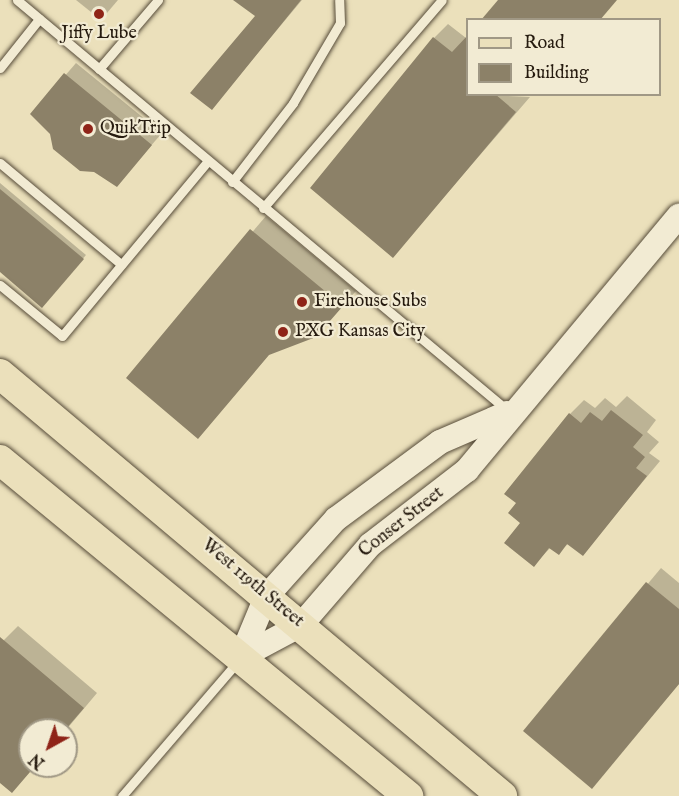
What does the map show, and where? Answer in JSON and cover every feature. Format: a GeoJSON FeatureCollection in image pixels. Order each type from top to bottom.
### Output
{"type":"FeatureCollection","features":[{"type":"Feature","properties":{"kind":"main road","name":"West 119th Street"},"geometry":{"type":"LineString","coordinates":[[0,374],[502,796]]}},
{"type":"Feature","properties":{"kind":"main road"},"geometry":{"type":"LineString","coordinates":[[0,460],[408,796]]}},
{"type":"Feature","properties":{"kind":"street","name":"Conser Street"},"geometry":{"type":"LineString","coordinates":[[241,657],[301,625],[370,544],[467,470],[510,412],[679,216]]}},
{"type":"Feature","properties":{"kind":"street","name":"Conser Street"},"geometry":{"type":"LineString","coordinates":[[241,657],[266,597],[336,519],[440,442],[510,412]]}},
{"type":"Feature","properties":{"kind":"lane"},"geometry":{"type":"LineString","coordinates":[[99,69],[158,0]]}},
{"type":"Feature","properties":{"kind":"lane"},"geometry":{"type":"LineString","coordinates":[[232,182],[292,103],[340,23],[339,0]]}},
{"type":"Feature","properties":{"kind":"lane"},"geometry":{"type":"LineString","coordinates":[[263,208],[442,0]]}},
{"type":"Feature","properties":{"kind":"lane"},"geometry":{"type":"LineString","coordinates":[[22,2],[39,19],[232,182],[510,412]]}},
{"type":"Feature","properties":{"kind":"lane"},"geometry":{"type":"LineString","coordinates":[[0,68],[39,19]]}},
{"type":"Feature","properties":{"kind":"lane"},"geometry":{"type":"LineString","coordinates":[[0,285],[62,336],[208,161]]}},
{"type":"Feature","properties":{"kind":"lane"},"geometry":{"type":"LineString","coordinates":[[0,163],[122,264]]}},
{"type":"Feature","properties":{"kind":"lane"},"geometry":{"type":"LineString","coordinates":[[122,796],[241,657]]}},
{"type":"Feature","properties":{"kind":"building"},"geometry":{"type":"Polygon","coordinates":[[[233,0],[301,0],[212,110],[190,93],[255,16],[233,0]]]}},
{"type":"Feature","properties":{"kind":"building"},"geometry":{"type":"Polygon","coordinates":[[[498,0],[617,0],[602,18],[483,18],[498,0]]]}},
{"type":"Feature","properties":{"kind":"building"},"geometry":{"type":"Polygon","coordinates":[[[433,37],[452,52],[466,37],[466,96],[497,96],[516,112],[393,258],[310,188],[433,37]]]}},
{"type":"Feature","properties":{"kind":"building","name":"QuikTrip"},"geometry":{"type":"Polygon","coordinates":[[[64,73],[152,145],[117,187],[94,172],[80,171],[53,149],[50,134],[30,114],[64,73]]]}},
{"type":"Feature","properties":{"kind":"building"},"geometry":{"type":"Polygon","coordinates":[[[0,189],[84,259],[42,308],[0,272],[0,189]]]}},
{"type":"Feature","properties":{"kind":"building"},"geometry":{"type":"Polygon","coordinates":[[[250,229],[343,306],[316,337],[269,355],[198,439],[126,378],[250,229]]]}},
{"type":"Feature","properties":{"kind":"building"},"geometry":{"type":"Polygon","coordinates":[[[611,410],[643,435],[633,447],[645,457],[636,468],[647,476],[583,556],[567,544],[559,555],[549,548],[534,567],[504,543],[520,523],[508,513],[516,503],[504,494],[569,413],[581,423],[590,412],[602,421],[611,410]]]}},
{"type":"Feature","properties":{"kind":"building"},"geometry":{"type":"Polygon","coordinates":[[[646,582],[679,609],[679,684],[592,789],[523,731],[646,582]]]}},
{"type":"Feature","properties":{"kind":"building"},"geometry":{"type":"Polygon","coordinates":[[[0,637],[84,708],[75,718],[18,718],[18,778],[25,778],[12,793],[0,783],[0,637]]]}},
{"type":"Feature","properties":{"kind":"place","name":"Jiffy Lube"},"geometry":{"type":"Point","coordinates":[99,14]}},
{"type":"Feature","properties":{"kind":"place","name":"QuikTrip"},"geometry":{"type":"Point","coordinates":[88,129]}},
{"type":"Feature","properties":{"kind":"place","name":"Firehouse Subs"},"geometry":{"type":"Point","coordinates":[302,302]}},
{"type":"Feature","properties":{"kind":"place","name":"PXG Kansas City"},"geometry":{"type":"Point","coordinates":[283,332]}}]}
